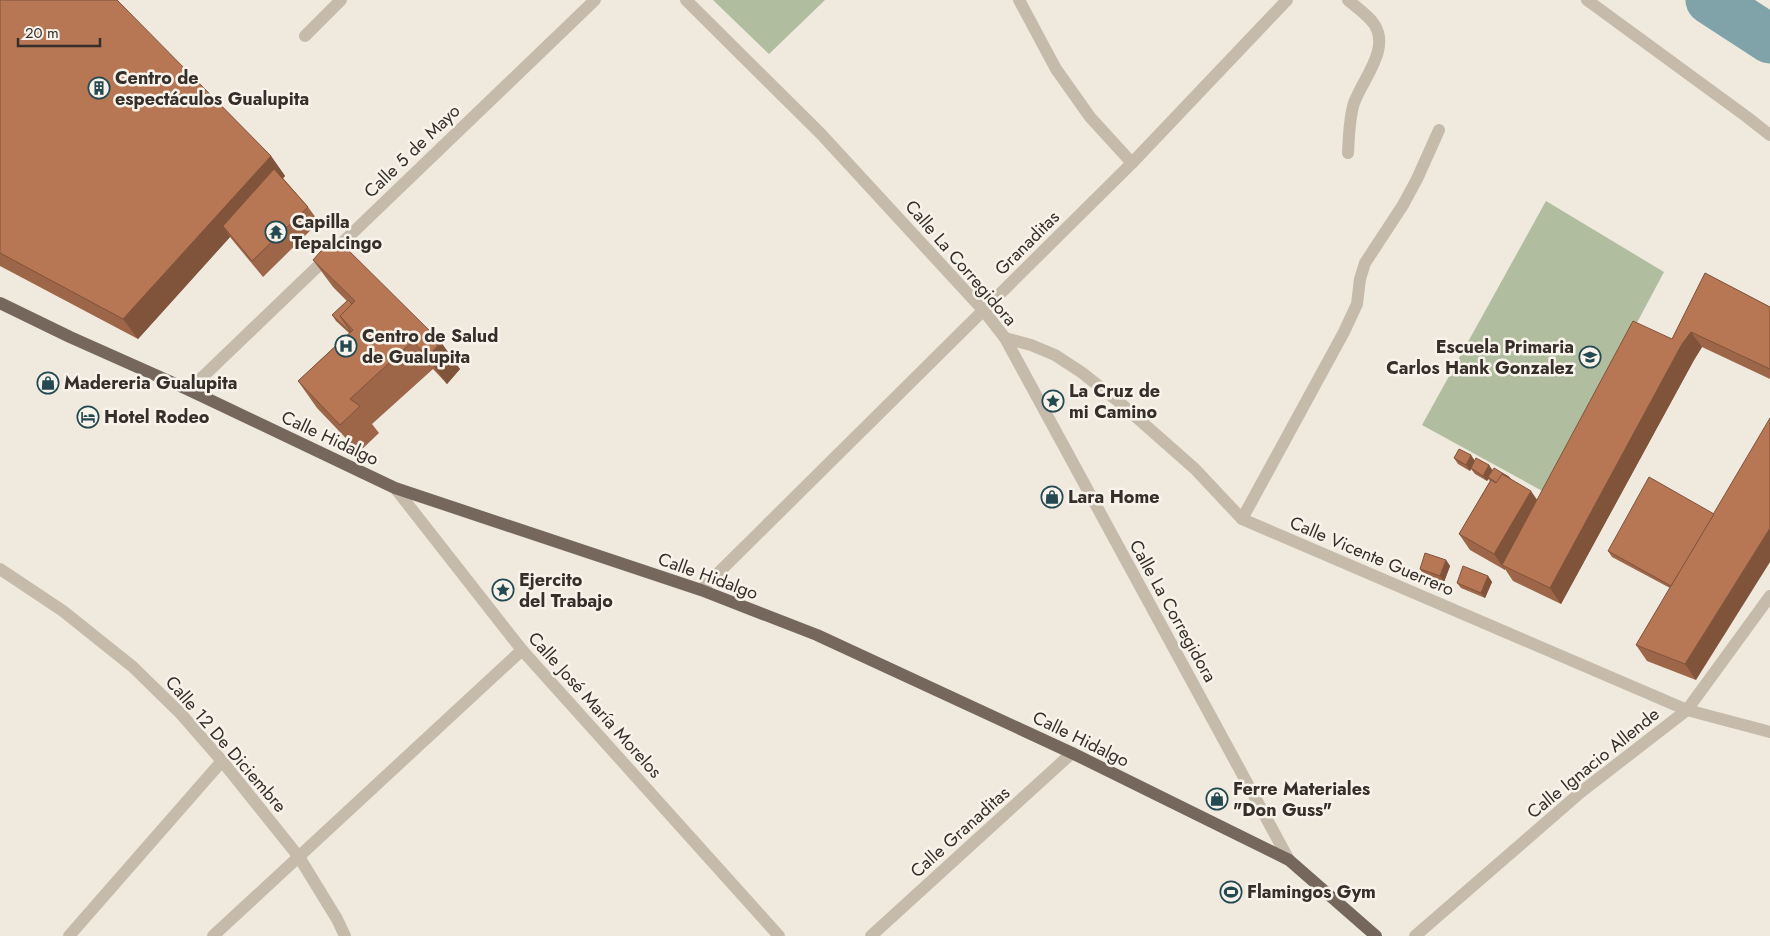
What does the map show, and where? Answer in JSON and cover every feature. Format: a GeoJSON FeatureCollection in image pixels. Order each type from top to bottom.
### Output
{"type":"FeatureCollection","features":[{"type":"Feature","properties":{"kind":"main road","name":"Calle Hidalgo"},"geometry":{"type":"LineString","coordinates":[[0,303],[395,488],[702,590],[818,635],[1072,753],[1289,860],[1376,936]]}},
{"type":"Feature","properties":{"kind":"street"},"geometry":{"type":"LineString","coordinates":[[305,36],[342,0]]}},
{"type":"Feature","properties":{"kind":"street","name":"Calle 5 de Mayo"},"geometry":{"type":"LineString","coordinates":[[189,390],[595,0]]}},
{"type":"Feature","properties":{"kind":"street","name":"Calle La Corregidora"},"geometry":{"type":"LineString","coordinates":[[686,0],[821,134],[984,311],[1004,338],[1289,860]]}},
{"type":"Feature","properties":{"kind":"street"},"geometry":{"type":"LineString","coordinates":[[1019,0],[1056,69],[1090,117],[1132,164]]}},
{"type":"Feature","properties":{"kind":"street","name":"Granaditas"},"geometry":{"type":"LineString","coordinates":[[702,590],[1132,164],[1287,0]]}},
{"type":"Feature","properties":{"kind":"street"},"geometry":{"type":"LineString","coordinates":[[1348,0],[1374,24],[1378,35],[1378,49],[1373,66],[1354,102],[1349,124],[1348,153]]}},
{"type":"Feature","properties":{"kind":"street"},"geometry":{"type":"LineString","coordinates":[[1587,0],[1747,117],[1770,136]]}},
{"type":"Feature","properties":{"kind":"street"},"geometry":{"type":"LineString","coordinates":[[1242,519],[1358,304],[1360,279],[1365,263],[1403,205],[1417,179],[1438,130]]}},
{"type":"Feature","properties":{"kind":"street","name":"Calle Vicente Guerrero"},"geometry":{"type":"LineString","coordinates":[[1004,338],[1031,345],[1047,352],[1081,372],[1196,469],[1242,519],[1687,710],[1770,732]]}},
{"type":"Feature","properties":{"kind":"street","name":"Calle José María Morelos"},"geometry":{"type":"LineString","coordinates":[[395,488],[522,650],[779,936]]}},
{"type":"Feature","properties":{"kind":"street","name":"Calle 12 De Diciembre"},"geometry":{"type":"LineString","coordinates":[[0,568],[63,611],[133,667],[181,714],[222,761],[299,857],[337,918],[345,936]]}},
{"type":"Feature","properties":{"kind":"street","name":"Calle Ignacio Allende"},"geometry":{"type":"LineString","coordinates":[[1415,936],[1581,792],[1687,710],[1770,596]]}},
{"type":"Feature","properties":{"kind":"street"},"geometry":{"type":"LineString","coordinates":[[212,936],[522,650]]}},
{"type":"Feature","properties":{"kind":"street","name":"Calle Granaditas"},"geometry":{"type":"LineString","coordinates":[[872,936],[1072,753]]}},
{"type":"Feature","properties":{"kind":"street"},"geometry":{"type":"LineString","coordinates":[[69,936],[222,761]]}},
{"type":"Feature","properties":{"kind":"green space"},"geometry":{"type":"Polygon","coordinates":[[[713,0],[825,0],[769,54],[713,0]]]}},
{"type":"Feature","properties":{"kind":"green space"},"geometry":{"type":"Polygon","coordinates":[[[1546,201],[1664,272],[1546,493],[1422,425],[1546,201]]]}},
{"type":"Feature","properties":{"kind":"building","name":"Centro de espectáculos Gualupita"},"geometry":{"type":"Polygon","coordinates":[[[0,0],[117,0],[271,156],[123,319],[0,253],[0,0]]]}},
{"type":"Feature","properties":{"kind":"building"},"geometry":{"type":"Polygon","coordinates":[[[274,169],[308,207],[252,261],[223,226],[274,169]]]}},
{"type":"Feature","properties":{"kind":"building"},"geometry":{"type":"Polygon","coordinates":[[[334,236],[441,342],[427,357],[413,341],[350,399],[360,406],[340,425],[298,381],[353,330],[340,316],[355,301],[313,260],[334,236]]]}},
{"type":"Feature","properties":{"kind":"building"},"geometry":{"type":"Polygon","coordinates":[[[1705,273],[1770,307],[1770,369],[1691,332],[1682,344],[1550,588],[1502,565],[1633,321],[1672,339],[1705,273]]]}},
{"type":"Feature","properties":{"kind":"building"},"geometry":{"type":"Polygon","coordinates":[[[348,300],[352,304],[340,316],[351,332],[332,315],[348,300]]]}},
{"type":"Feature","properties":{"kind":"building"},"geometry":{"type":"Polygon","coordinates":[[[1770,418],[1770,528],[1685,664],[1636,645],[1770,418]]]}},
{"type":"Feature","properties":{"kind":"building"},"geometry":{"type":"Polygon","coordinates":[[[1459,449],[1471,455],[1466,465],[1454,458],[1459,449]]]}},
{"type":"Feature","properties":{"kind":"building"},"geometry":{"type":"Polygon","coordinates":[[[1476,458],[1489,465],[1483,476],[1471,468],[1476,458]]]}},
{"type":"Feature","properties":{"kind":"building"},"geometry":{"type":"Polygon","coordinates":[[[1494,468],[1509,478],[1502,474],[1497,483],[1488,477],[1494,468]]]}},
{"type":"Feature","properties":{"kind":"building"},"geometry":{"type":"Polygon","coordinates":[[[1502,474],[1531,491],[1494,554],[1459,534],[1491,480],[1496,483],[1502,474]]]}},
{"type":"Feature","properties":{"kind":"building"},"geometry":{"type":"Polygon","coordinates":[[[1649,477],[1714,514],[1671,586],[1608,551],[1649,477]]]}},
{"type":"Feature","properties":{"kind":"building"},"geometry":{"type":"Polygon","coordinates":[[[1425,553],[1446,560],[1440,576],[1420,569],[1425,553]]]}},
{"type":"Feature","properties":{"kind":"building"},"geometry":{"type":"Polygon","coordinates":[[[1463,566],[1488,576],[1481,593],[1457,583],[1463,566]]]}},
{"type":"Feature","properties":{"kind":"waterway"},"geometry":{"type":"LineString","coordinates":[[1710,0],[1770,39]]}},
{"type":"Feature","properties":{"kind":"place","name":"Centro de espectáculos Gualupita"},"geometry":{"type":"Point","coordinates":[99,88]}},
{"type":"Feature","properties":{"kind":"place","name":"Capilla Tepalcingo"},"geometry":{"type":"Point","coordinates":[276,232]}},
{"type":"Feature","properties":{"kind":"place","name":"Centro de Salud de Gualupita"},"geometry":{"type":"Point","coordinates":[346,346]}},
{"type":"Feature","properties":{"kind":"place","name":"Escuela Primaria Carlos Hank Gonzalez"},"geometry":{"type":"Point","coordinates":[1590,357]}},
{"type":"Feature","properties":{"kind":"place","name":"Madereria Gualupita"},"geometry":{"type":"Point","coordinates":[48,383]}},
{"type":"Feature","properties":{"kind":"place","name":"La Cruz de mi Camino"},"geometry":{"type":"Point","coordinates":[1053,401]}},
{"type":"Feature","properties":{"kind":"place","name":"Hotel Rodeo"},"geometry":{"type":"Point","coordinates":[88,417]}},
{"type":"Feature","properties":{"kind":"place","name":"Lara Home"},"geometry":{"type":"Point","coordinates":[1052,497]}},
{"type":"Feature","properties":{"kind":"place","name":"Ejercito del Trabajo"},"geometry":{"type":"Point","coordinates":[503,590]}},
{"type":"Feature","properties":{"kind":"place","name":"Ferre Materiales \"Don Guss\""},"geometry":{"type":"Point","coordinates":[1217,799]}},
{"type":"Feature","properties":{"kind":"place","name":"Flamingos Gym"},"geometry":{"type":"Point","coordinates":[1231,892]}}]}
